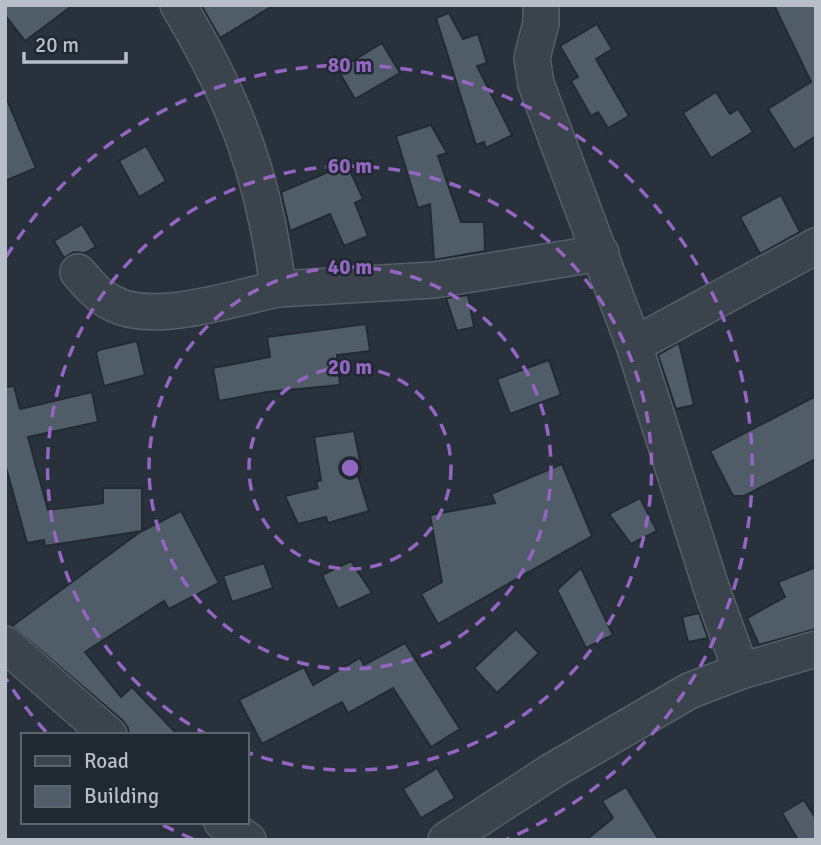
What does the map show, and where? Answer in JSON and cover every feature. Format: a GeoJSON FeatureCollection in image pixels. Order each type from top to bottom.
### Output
{"type":"FeatureCollection","features":[{"type":"Feature","properties":{"kind":"street"},"geometry":{"type":"LineString","coordinates":[[178,5],[205,51],[244,133],[262,193],[278,289]]}},
{"type":"Feature","properties":{"kind":"street"},"geometry":{"type":"LineString","coordinates":[[541,5],[541,23],[532,58],[536,84],[634,345],[713,593],[741,671]]}},
{"type":"Feature","properties":{"kind":"street"},"geometry":{"type":"LineString","coordinates":[[634,345],[816,246]]}},
{"type":"Feature","properties":{"kind":"street"},"geometry":{"type":"LineString","coordinates":[[78,272],[94,291],[115,305],[146,312],[186,310],[278,289],[434,280],[601,253]]}},
{"type":"Feature","properties":{"kind":"street"},"geometry":{"type":"LineString","coordinates":[[5,644],[107,733]]}},
{"type":"Feature","properties":{"kind":"street"},"geometry":{"type":"LineString","coordinates":[[446,840],[552,771],[689,691],[741,671],[816,649]]}},
{"type":"Feature","properties":{"kind":"street"},"geometry":{"type":"LineString","coordinates":[[225,824],[248,840]]}},
{"type":"Feature","properties":{"kind":"building"},"geometry":{"type":"Polygon","coordinates":[[[5,5],[73,5],[25,41],[5,15],[5,5]]]}},
{"type":"Feature","properties":{"kind":"building"},"geometry":{"type":"Polygon","coordinates":[[[201,5],[274,5],[220,38],[201,5]]]}},
{"type":"Feature","properties":{"kind":"building"},"geometry":{"type":"Polygon","coordinates":[[[774,5],[816,5],[816,136],[794,150],[768,109],[811,82],[774,5]]]}},
{"type":"Feature","properties":{"kind":"building"},"geometry":{"type":"Polygon","coordinates":[[[449,13],[463,39],[478,34],[487,63],[477,66],[512,135],[486,148],[484,142],[476,145],[436,18],[449,13]]]}},
{"type":"Feature","properties":{"kind":"building"},"geometry":{"type":"Polygon","coordinates":[[[597,24],[612,49],[596,59],[629,116],[608,128],[598,112],[591,116],[571,81],[578,77],[560,46],[597,24]]]}},
{"type":"Feature","properties":{"kind":"building"},"geometry":{"type":"Polygon","coordinates":[[[382,43],[400,73],[355,99],[338,70],[382,43]]]}},
{"type":"Feature","properties":{"kind":"building"},"geometry":{"type":"Polygon","coordinates":[[[716,92],[730,114],[738,109],[753,132],[711,158],[683,113],[716,92]]]}},
{"type":"Feature","properties":{"kind":"building"},"geometry":{"type":"Polygon","coordinates":[[[5,95],[36,168],[5,181],[5,95]]]}},
{"type":"Feature","properties":{"kind":"building"},"geometry":{"type":"Polygon","coordinates":[[[431,125],[447,153],[438,156],[461,222],[484,222],[485,251],[434,260],[430,204],[418,208],[396,136],[431,125]]]}},
{"type":"Feature","properties":{"kind":"building"},"geometry":{"type":"Polygon","coordinates":[[[146,146],[166,181],[139,197],[119,161],[146,146]]]}},
{"type":"Feature","properties":{"kind":"building"},"geometry":{"type":"Polygon","coordinates":[[[347,164],[363,199],[355,203],[368,236],[344,246],[330,214],[290,231],[281,192],[347,164]]]}},
{"type":"Feature","properties":{"kind":"building"},"geometry":{"type":"Polygon","coordinates":[[[781,195],[800,232],[760,254],[740,217],[781,195]]]}},
{"type":"Feature","properties":{"kind":"building"},"geometry":{"type":"Polygon","coordinates":[[[82,224],[96,247],[85,253],[74,252],[64,258],[54,241],[82,224]]]}},
{"type":"Feature","properties":{"kind":"building"},"geometry":{"type":"Polygon","coordinates":[[[468,295],[474,327],[457,331],[446,298],[468,295]]]}},
{"type":"Feature","properties":{"kind":"building"},"geometry":{"type":"Polygon","coordinates":[[[366,324],[370,351],[337,355],[340,385],[267,392],[219,401],[213,368],[270,357],[267,337],[366,324]]]}},
{"type":"Feature","properties":{"kind":"building"},"geometry":{"type":"Polygon","coordinates":[[[137,341],[145,375],[104,386],[96,353],[137,341]]]}},
{"type":"Feature","properties":{"kind":"building"},"geometry":{"type":"Polygon","coordinates":[[[679,343],[694,405],[676,409],[658,355],[679,343]]]}},
{"type":"Feature","properties":{"kind":"building"},"geometry":{"type":"Polygon","coordinates":[[[549,360],[561,395],[510,414],[497,379],[549,360]]]}},
{"type":"Feature","properties":{"kind":"building"},"geometry":{"type":"Polygon","coordinates":[[[14,386],[20,409],[92,392],[98,422],[28,437],[48,510],[103,503],[103,488],[142,488],[142,531],[45,546],[44,540],[27,543],[5,464],[5,387],[14,386]]]}},
{"type":"Feature","properties":{"kind":"building"},"geometry":{"type":"Polygon","coordinates":[[[816,396],[816,459],[744,496],[733,496],[710,451],[816,396]]]}},
{"type":"Feature","properties":{"kind":"building"},"geometry":{"type":"Polygon","coordinates":[[[354,431],[360,461],[354,462],[369,511],[328,523],[326,517],[298,524],[285,496],[318,488],[316,482],[321,480],[314,437],[354,431]]]}},
{"type":"Feature","properties":{"kind":"building"},"geometry":{"type":"Polygon","coordinates":[[[562,464],[592,536],[438,624],[421,594],[442,582],[430,515],[495,503],[491,494],[562,464]]]}},
{"type":"Feature","properties":{"kind":"building"},"geometry":{"type":"Polygon","coordinates":[[[640,498],[657,531],[631,544],[609,514],[640,498]]]}},
{"type":"Feature","properties":{"kind":"building"},"geometry":{"type":"Polygon","coordinates":[[[181,511],[219,583],[169,609],[164,601],[85,652],[121,697],[132,687],[176,733],[129,733],[122,720],[12,626],[140,532],[181,511]]]}},
{"type":"Feature","properties":{"kind":"building"},"geometry":{"type":"Polygon","coordinates":[[[351,561],[372,593],[338,609],[322,575],[351,561]]]}},
{"type":"Feature","properties":{"kind":"building"},"geometry":{"type":"Polygon","coordinates":[[[264,563],[273,588],[232,602],[223,576],[264,563]]]}},
{"type":"Feature","properties":{"kind":"building"},"geometry":{"type":"Polygon","coordinates":[[[816,567],[816,629],[759,645],[747,618],[785,597],[778,582],[816,567]]]}},
{"type":"Feature","properties":{"kind":"building"},"geometry":{"type":"Polygon","coordinates":[[[581,568],[613,635],[586,648],[557,590],[581,568]]]}},
{"type":"Feature","properties":{"kind":"building"},"geometry":{"type":"Polygon","coordinates":[[[699,613],[708,638],[688,642],[682,617],[699,613]]]}},
{"type":"Feature","properties":{"kind":"building"},"geometry":{"type":"Polygon","coordinates":[[[516,629],[539,653],[497,693],[474,668],[516,629]]]}},
{"type":"Feature","properties":{"kind":"building"},"geometry":{"type":"Polygon","coordinates":[[[405,643],[460,729],[431,747],[393,688],[348,713],[342,702],[262,744],[239,700],[304,667],[313,685],[360,658],[364,665],[405,643]]]}},
{"type":"Feature","properties":{"kind":"building"},"geometry":{"type":"Polygon","coordinates":[[[437,768],[455,798],[421,818],[403,789],[437,768]]]}},
{"type":"Feature","properties":{"kind":"building"},"geometry":{"type":"Polygon","coordinates":[[[626,787],[659,840],[586,840],[613,818],[602,801],[626,787]]]}},
{"type":"Feature","properties":{"kind":"building"},"geometry":{"type":"Polygon","coordinates":[[[804,800],[816,819],[816,840],[798,840],[782,813],[804,800]]]}}]}
